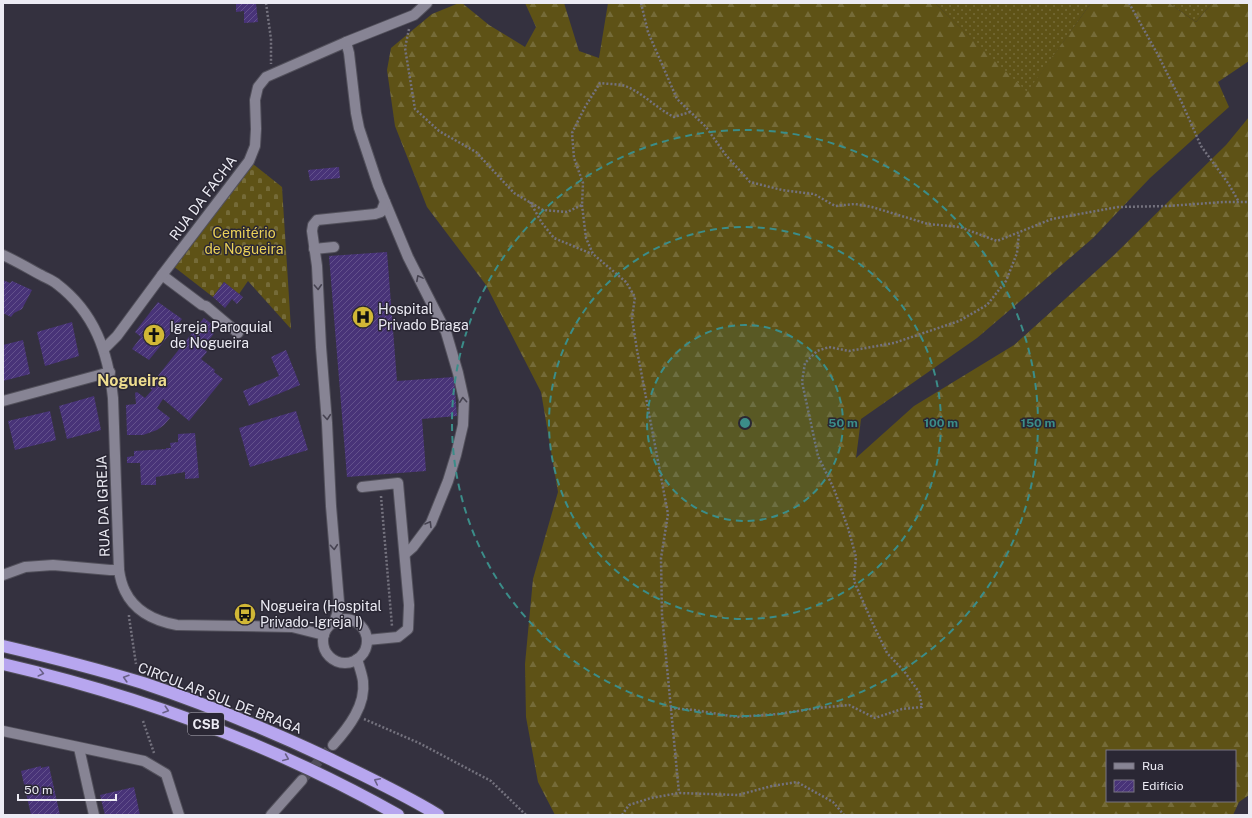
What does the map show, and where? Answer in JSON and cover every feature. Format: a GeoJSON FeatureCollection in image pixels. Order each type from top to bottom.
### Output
{"type":"FeatureCollection","features":[{"type":"Feature","properties":{"kind":"highway","name":"CIRCULAR SUL DE BRAGA"},"geometry":{"type":"LineString","coordinates":[[3,646],[40,654],[142,683],[243,720],[378,781],[438,815]]}},
{"type":"Feature","properties":{"kind":"highway","name":"CSB"},"geometry":{"type":"LineString","coordinates":[[3,664],[122,696],[223,731],[333,780],[398,815]]}},
{"type":"Feature","properties":{"kind":"street","name":"RUA DA FACHA"},"geometry":{"type":"LineString","coordinates":[[104,349],[117,336],[249,162],[255,146],[255,100],[258,87],[266,77],[346,42],[414,15],[427,3]]}},
{"type":"Feature","properties":{"kind":"street"},"geometry":{"type":"LineString","coordinates":[[346,42],[349,53],[359,128],[385,202],[408,258],[446,332],[464,400],[463,425],[448,481],[431,523],[413,547],[405,554]]}},
{"type":"Feature","properties":{"kind":"street"},"geometry":{"type":"LineString","coordinates":[[334,622],[348,620],[355,622],[361,626],[365,632],[367,640],[366,647],[363,654],[357,659],[345,663],[338,662],[327,654],[324,648],[324,635],[334,622],[339,602],[331,506],[327,423],[313,227],[317,220],[381,212],[385,202]]}},
{"type":"Feature","properties":{"kind":"street"},"geometry":{"type":"LineString","coordinates":[[314,249],[334,247]]}},
{"type":"Feature","properties":{"kind":"street","name":"RUA DA IGREJA"},"geometry":{"type":"LineString","coordinates":[[3,255],[56,283],[75,301],[92,323],[104,349],[110,372],[113,398],[119,570],[124,590],[133,605],[144,614],[161,622],[177,625],[292,627],[324,635]]}},
{"type":"Feature","properties":{"kind":"street"},"geometry":{"type":"LineString","coordinates":[[162,275],[202,305],[206,306],[238,333]]}},
{"type":"Feature","properties":{"kind":"street"},"geometry":{"type":"LineString","coordinates":[[3,401],[110,372]]}},
{"type":"Feature","properties":{"kind":"street"},"geometry":{"type":"LineString","coordinates":[[362,487],[398,484],[409,605],[408,629],[398,637],[367,640]]}},
{"type":"Feature","properties":{"kind":"street"},"geometry":{"type":"LineString","coordinates":[[3,575],[25,567],[53,565],[119,570]]}},
{"type":"Feature","properties":{"kind":"street"},"geometry":{"type":"LineString","coordinates":[[334,745],[346,730],[361,705],[363,682],[357,659]]}},
{"type":"Feature","properties":{"kind":"street"},"geometry":{"type":"LineString","coordinates":[[3,731],[144,762],[166,774],[178,815]]}},
{"type":"Feature","properties":{"kind":"street"},"geometry":{"type":"LineString","coordinates":[[79,748],[94,815]]}},
{"type":"Feature","properties":{"kind":"street"},"geometry":{"type":"LineString","coordinates":[[271,815],[302,780]]}},
{"type":"Feature","properties":{"kind":"path"},"geometry":{"type":"LineString","coordinates":[[266,3],[271,39],[270,75]]}},
{"type":"Feature","properties":{"kind":"path"},"geometry":{"type":"LineString","coordinates":[[641,3],[648,32],[677,99],[706,128],[724,154],[750,182],[782,190],[814,194],[835,206],[855,204],[872,207],[928,224],[960,227],[997,241],[1052,219],[1118,207],[1249,202]]}},
{"type":"Feature","properties":{"kind":"path"},"geometry":{"type":"LineString","coordinates":[[1129,3],[1158,55],[1201,146],[1228,183],[1239,202]]}},
{"type":"Feature","properties":{"kind":"path"},"geometry":{"type":"LineString","coordinates":[[414,15],[404,48],[415,109],[439,131],[476,152],[514,193],[543,210],[567,212],[582,205]]}},
{"type":"Feature","properties":{"kind":"path"},"geometry":{"type":"LineString","coordinates":[[593,254],[586,238],[582,205],[583,183],[574,158],[572,133],[585,107],[600,83],[623,85],[674,117],[690,112]]}},
{"type":"Feature","properties":{"kind":"path"},"geometry":{"type":"LineString","coordinates":[[530,202],[542,223],[554,238],[593,254],[626,282],[635,297],[632,318],[668,514],[661,565],[662,615],[678,793]]}},
{"type":"Feature","properties":{"kind":"path"},"geometry":{"type":"LineString","coordinates":[[670,708],[694,710],[736,717],[778,714],[849,705],[875,718],[902,709],[922,707],[919,692],[904,671],[887,653],[854,581],[856,557],[848,528],[834,489],[818,456],[802,382],[805,364],[817,352],[829,347],[849,351],[894,343],[959,321],[987,305],[1006,281],[1017,253],[1019,233]]}},
{"type":"Feature","properties":{"kind":"path"},"geometry":{"type":"LineString","coordinates":[[380,486],[392,638]]}},
{"type":"Feature","properties":{"kind":"path"},"geometry":{"type":"LineString","coordinates":[[133,605],[128,617],[136,664]]}},
{"type":"Feature","properties":{"kind":"path"},"geometry":{"type":"LineString","coordinates":[[355,715],[419,743],[491,781],[526,815]]}},
{"type":"Feature","properties":{"kind":"path"},"geometry":{"type":"LineString","coordinates":[[143,721],[150,738],[158,769]]}},
{"type":"Feature","properties":{"kind":"path"},"geometry":{"type":"LineString","coordinates":[[622,815],[629,805],[651,798],[678,793],[738,795],[772,786],[797,782],[833,802],[844,815]]}},
{"type":"Feature","properties":{"kind":"green space"},"geometry":{"type":"Polygon","coordinates":[[[459,3],[462,3],[489,25],[525,47],[536,27],[525,3],[564,3],[579,51],[599,58],[608,3],[935,3],[1027,92],[1091,3],[1169,3],[1196,22],[1212,3],[1249,3],[1249,61],[1218,82],[1229,107],[1150,178],[1093,238],[977,338],[861,419],[856,458],[914,406],[1014,345],[1114,255],[1226,145],[1249,117],[1249,795],[1239,802],[1233,815],[555,815],[538,782],[526,717],[525,664],[533,579],[558,492],[541,392],[486,285],[427,207],[395,126],[387,70],[391,48],[432,14],[459,3]]]}},
{"type":"Feature","properties":{"kind":"green space"},"geometry":{"type":"Polygon","coordinates":[[[935,3],[1091,3],[1027,93],[935,3]]]}},
{"type":"Feature","properties":{"kind":"green space"},"geometry":{"type":"Polygon","coordinates":[[[1169,3],[1212,3],[1196,22],[1169,3]]]}},
{"type":"Feature","properties":{"kind":"green space","name":"Cemitério de Nogueira"},"geometry":{"type":"Polygon","coordinates":[[[253,164],[282,187],[291,329],[248,281],[239,294],[224,282],[213,297],[173,266],[253,164]]]}},
{"type":"Feature","properties":{"kind":"building"},"geometry":{"type":"Polygon","coordinates":[[[236,3],[256,3],[258,22],[244,23],[244,11],[236,12],[236,3]]]}},
{"type":"Feature","properties":{"kind":"building"},"geometry":{"type":"Polygon","coordinates":[[[339,167],[340,178],[310,181],[308,170],[339,167]]]}},
{"type":"Feature","properties":{"kind":"building","name":"Hospital Privado Braga"},"geometry":{"type":"Polygon","coordinates":[[[387,252],[397,381],[454,377],[457,416],[422,419],[426,471],[347,477],[329,256],[387,252]]]}},
{"type":"Feature","properties":{"kind":"building"},"geometry":{"type":"Polygon","coordinates":[[[3,280],[10,283],[12,281],[32,290],[22,309],[14,313],[11,317],[3,313],[3,280]]]}},
{"type":"Feature","properties":{"kind":"building"},"geometry":{"type":"Polygon","coordinates":[[[224,282],[243,297],[237,304],[232,299],[225,308],[213,297],[224,282]]]}},
{"type":"Feature","properties":{"kind":"building","name":"Igreja Paroquial de Nogueira"},"geometry":{"type":"Polygon","coordinates":[[[158,302],[182,319],[149,360],[132,349],[141,337],[135,332],[158,302]]]}},
{"type":"Feature","properties":{"kind":"building"},"geometry":{"type":"Polygon","coordinates":[[[204,318],[213,325],[209,329],[215,332],[203,348],[207,352],[201,359],[215,370],[214,372],[223,379],[189,421],[163,399],[157,408],[170,418],[164,425],[157,430],[143,435],[127,435],[126,405],[136,404],[135,393],[137,392],[145,398],[152,390],[149,387],[204,318]]]}},
{"type":"Feature","properties":{"kind":"building"},"geometry":{"type":"Polygon","coordinates":[[[72,322],[79,356],[45,366],[37,332],[72,322]]]}},
{"type":"Feature","properties":{"kind":"building"},"geometry":{"type":"Polygon","coordinates":[[[23,340],[30,374],[3,381],[3,345],[23,340]]]}},
{"type":"Feature","properties":{"kind":"building"},"geometry":{"type":"Polygon","coordinates":[[[286,350],[300,385],[249,406],[243,391],[279,376],[271,357],[286,350]]]}},
{"type":"Feature","properties":{"kind":"building"},"geometry":{"type":"Polygon","coordinates":[[[94,396],[101,430],[67,439],[59,406],[94,396]]]}},
{"type":"Feature","properties":{"kind":"building"},"geometry":{"type":"Polygon","coordinates":[[[50,411],[56,440],[15,450],[8,421],[50,411]]]}},
{"type":"Feature","properties":{"kind":"building"},"geometry":{"type":"Polygon","coordinates":[[[296,411],[308,450],[250,467],[239,428],[296,411]]]}},
{"type":"Feature","properties":{"kind":"building"},"geometry":{"type":"Polygon","coordinates":[[[195,433],[199,478],[185,479],[185,472],[156,477],[156,485],[141,485],[140,463],[127,463],[127,457],[134,456],[134,451],[171,448],[170,443],[178,442],[178,434],[195,433]]]}},
{"type":"Feature","properties":{"kind":"building"},"geometry":{"type":"Polygon","coordinates":[[[41,766],[41,768],[49,766],[60,815],[31,815],[21,771],[41,766]]]}},
{"type":"Feature","properties":{"kind":"building"},"geometry":{"type":"Polygon","coordinates":[[[134,787],[140,815],[105,815],[100,795],[134,787]]]}},
{"type":"Feature","properties":{"kind":"tunnel"},"geometry":{"type":"LineString","coordinates":[[302,780],[333,745]]}},
{"type":"Feature","properties":{"kind":"place","name":"Hospital Privado Braga"},"geometry":{"type":"Point","coordinates":[363,317]}},
{"type":"Feature","properties":{"kind":"place","name":"Igreja Paroquial de Nogueira"},"geometry":{"type":"Point","coordinates":[154,335]}},
{"type":"Feature","properties":{"kind":"place","name":"Nogueira (Hospital Privado-Igreja I)"},"geometry":{"type":"Point","coordinates":[245,614]}},
{"type":"Feature","properties":{"kind":"district","name":"Nogueira"},"geometry":{"type":"Point","coordinates":[132,380]}}]}
